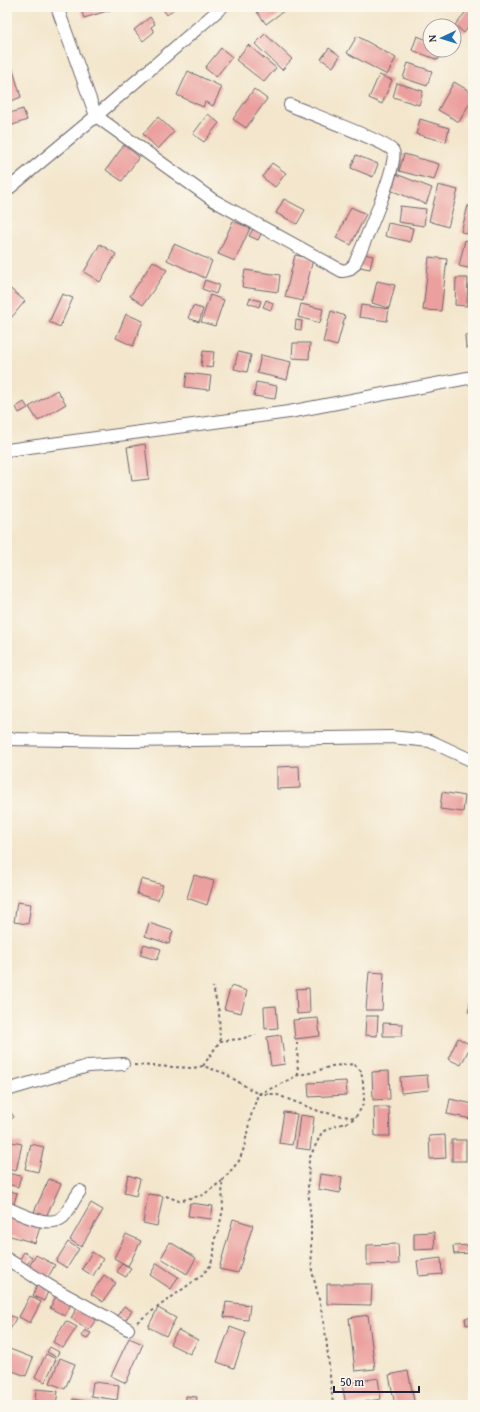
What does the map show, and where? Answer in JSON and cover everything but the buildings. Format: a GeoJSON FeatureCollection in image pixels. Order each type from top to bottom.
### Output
{"type":"FeatureCollection","features":[{"type":"Feature","properties":{"kind":"street"},"geometry":{"type":"LineString","coordinates":[[57,7],[96,116],[213,200],[342,271],[348,270],[354,265],[388,183],[394,157],[393,152],[390,148],[365,136],[290,105]]}},
{"type":"Feature","properties":{"kind":"street"},"geometry":{"type":"LineString","coordinates":[[7,190],[96,116],[222,7]]}},
{"type":"Feature","properties":{"kind":"street"},"geometry":{"type":"LineString","coordinates":[[7,450],[289,412],[473,377]]}},
{"type":"Feature","properties":{"kind":"street"},"geometry":{"type":"LineString","coordinates":[[7,739],[128,741],[391,737],[430,741],[473,761]]}},
{"type":"Feature","properties":{"kind":"street"},"geometry":{"type":"LineString","coordinates":[[7,1090],[88,1066],[123,1064]]}},
{"type":"Feature","properties":{"kind":"street"},"geometry":{"type":"LineString","coordinates":[[7,1208],[30,1218],[51,1222],[64,1216],[80,1191]]}},
{"type":"Feature","properties":{"kind":"street"},"geometry":{"type":"LineString","coordinates":[[7,1259],[51,1286],[128,1329]]}},
{"type":"Feature","properties":{"kind":"path"},"geometry":{"type":"LineString","coordinates":[[203,1066],[220,1042],[219,1012],[213,987]]}},
{"type":"Feature","properties":{"kind":"path"},"geometry":{"type":"LineString","coordinates":[[220,1042],[256,1035]]}},
{"type":"Feature","properties":{"kind":"path"},"geometry":{"type":"LineString","coordinates":[[297,1042],[298,1075]]}},
{"type":"Feature","properties":{"kind":"path"},"geometry":{"type":"LineString","coordinates":[[123,1064],[193,1068],[203,1066],[224,1073],[258,1094],[275,1094],[321,1112],[355,1118]]}},
{"type":"Feature","properties":{"kind":"path"},"geometry":{"type":"LineString","coordinates":[[166,1196],[179,1201],[203,1195],[222,1181],[239,1161],[244,1148],[250,1119],[258,1094],[298,1075],[332,1066],[354,1064],[361,1071],[364,1098],[362,1107],[355,1118],[322,1132],[309,1159],[308,1189],[311,1220],[310,1243],[312,1271],[326,1337],[333,1405]]}},
{"type":"Feature","properties":{"kind":"path"},"geometry":{"type":"LineString","coordinates":[[128,1329],[201,1276],[210,1266],[214,1254],[223,1209],[222,1181]]}}]}
